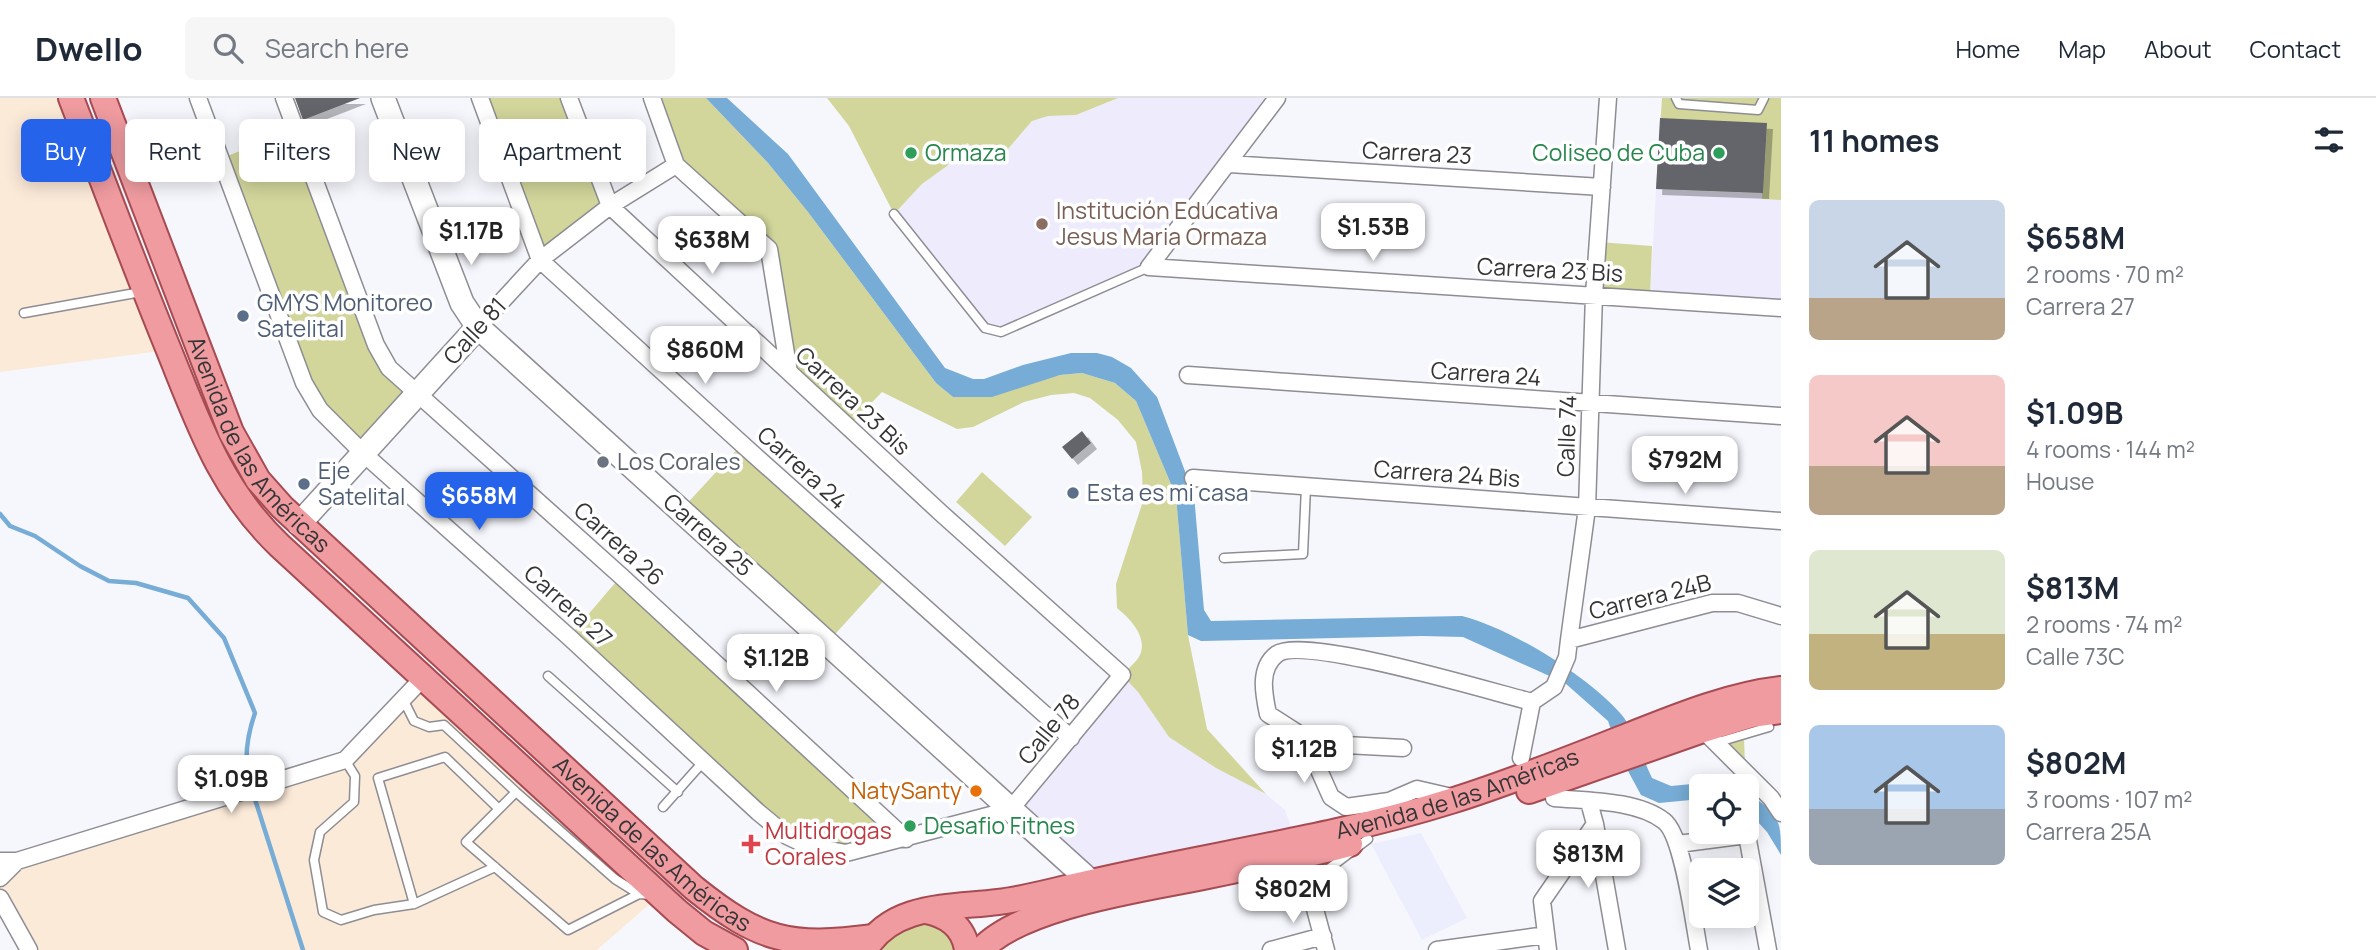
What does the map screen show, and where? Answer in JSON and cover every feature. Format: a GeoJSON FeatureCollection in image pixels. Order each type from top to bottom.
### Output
{"type":"FeatureCollection","features":[{"type":"Feature","properties":{"kind":"main road","name":"Avenida de las Américas"},"geometry":{"type":"LineString","coordinates":[[71,98],[144,291],[206,441],[236,496],[261,528],[423,678],[649,895],[704,933],[735,950]]}},
{"type":"Feature","properties":{"kind":"main road","name":"Avenida de las Américas"},"geometry":{"type":"LineString","coordinates":[[103,98],[231,432],[258,480],[299,524],[677,873],[736,920],[761,932],[787,940],[870,944],[894,920],[926,911],[1028,898],[1091,882],[1296,840],[1412,813],[1597,757]]}},
{"type":"Feature","properties":{"kind":"main road"},"geometry":{"type":"LineString","coordinates":[[423,678],[451,686],[629,848],[677,873]]}},
{"type":"Feature","properties":{"kind":"main road","name":"Avenida de las Américas"},"geometry":{"type":"LineString","coordinates":[[981,950],[1010,927],[1034,917],[1107,897],[1303,866],[1368,839],[1462,815],[1597,757],[1654,736],[1745,695],[1781,689]]}},
{"type":"Feature","properties":{"kind":"main road","name":"Avenida de las Américas"},"geometry":{"type":"LineString","coordinates":[[1654,736],[1709,737],[1752,715],[1775,719]]}},
{"type":"Feature","properties":{"kind":"main road"},"geometry":{"type":"LineString","coordinates":[[926,911],[951,920],[961,931],[967,950]]}},
{"type":"Feature","properties":{"kind":"street","name":"Carrera 27"},"geometry":{"type":"LineString","coordinates":[[198,98],[304,383],[320,410],[364,454],[787,836],[806,845],[846,853],[1010,810]]}},
{"type":"Feature","properties":{"kind":"street","name":"Carrera 26"},"geometry":{"type":"LineString","coordinates":[[284,98],[376,345],[389,368],[621,576],[906,839]]}},
{"type":"Feature","properties":{"kind":"street","name":"Carrera 25"},"geometry":{"type":"LineString","coordinates":[[383,98],[462,303],[478,327],[1091,882]]}},
{"type":"Feature","properties":{"kind":"street","name":"Carrera 24"},"geometry":{"type":"LineString","coordinates":[[480,98],[540,260],[829,523],[1072,738]]}},
{"type":"Feature","properties":{"kind":"street","name":"Carrera 23 Bis"},"geometry":{"type":"LineString","coordinates":[[569,98],[610,206],[942,514],[1122,675]]}},
{"type":"Feature","properties":{"kind":"street"},"geometry":{"type":"LineString","coordinates":[[652,98],[676,165],[769,249],[789,372]]}},
{"type":"Feature","properties":{"kind":"street"},"geometry":{"type":"LineString","coordinates":[[1149,267],[1277,98]]}},
{"type":"Feature","properties":{"kind":"street","name":"Calle 74"},"geometry":{"type":"LineString","coordinates":[[1532,702],[1555,687],[1567,657],[1587,508],[1594,295],[1608,98]]}},
{"type":"Feature","properties":{"kind":"street","name":"Carrera 23"},"geometry":{"type":"LineString","coordinates":[[1228,164],[1602,187]]}},
{"type":"Feature","properties":{"kind":"street","name":"Calle 81"},"geometry":{"type":"LineString","coordinates":[[299,524],[540,260],[610,206],[676,165]]}},
{"type":"Feature","properties":{"kind":"street","name":"Carrera 23 Bis"},"geometry":{"type":"LineString","coordinates":[[1149,267],[1781,308]]}},
{"type":"Feature","properties":{"kind":"street","name":"Carrera 24"},"geometry":{"type":"LineString","coordinates":[[1188,375],[1781,416]]}},
{"type":"Feature","properties":{"kind":"street","name":"Carrera 24 Bis"},"geometry":{"type":"LineString","coordinates":[[1193,478],[1781,521]]}},
{"type":"Feature","properties":{"kind":"street","name":"Carrera 24B"},"geometry":{"type":"LineString","coordinates":[[1569,640],[1712,603],[1738,603],[1781,616]]}},
{"type":"Feature","properties":{"kind":"street"},"geometry":{"type":"LineString","coordinates":[[1459,799],[1417,789],[1389,801],[1346,807],[1331,797],[1307,743],[1296,732],[1268,714],[1262,688],[1269,663],[1278,653],[1299,649],[1374,661],[1532,702],[1521,758]]}},
{"type":"Feature","properties":{"kind":"street","name":"Calle 78"},"geometry":{"type":"LineString","coordinates":[[1010,810],[1122,675]]}},
{"type":"Feature","properties":{"kind":"street"},"geometry":{"type":"LineString","coordinates":[[0,862],[17,861],[345,760],[423,678]]}},
{"type":"Feature","properties":{"kind":"street"},"geometry":{"type":"LineString","coordinates":[[1709,737],[1776,796],[1781,813]]}},
{"type":"Feature","properties":{"kind":"street"},"geometry":{"type":"LineString","coordinates":[[1307,743],[1403,748]]}},
{"type":"Feature","properties":{"kind":"street"},"geometry":{"type":"LineString","coordinates":[[1553,798],[1622,804],[1663,820],[1671,827],[1678,844],[1699,950]]}},
{"type":"Feature","properties":{"kind":"street"},"geometry":{"type":"LineString","coordinates":[[1590,802],[1618,950]]}},
{"type":"Feature","properties":{"kind":"street"},"geometry":{"type":"LineString","coordinates":[[1437,950],[1547,943],[1542,901],[1595,824]]}},
{"type":"Feature","properties":{"kind":"street"},"geometry":{"type":"LineString","coordinates":[[1678,844],[1747,835],[1768,950]]}},
{"type":"Feature","properties":{"kind":"street"},"geometry":{"type":"LineString","coordinates":[[0,878],[17,861]]}},
{"type":"Feature","properties":{"kind":"street"},"geometry":{"type":"LineString","coordinates":[[1271,950],[1325,943],[1303,866]]}},
{"type":"Feature","properties":{"kind":"street"},"geometry":{"type":"LineString","coordinates":[[0,898],[22,948]]}},
{"type":"Feature","properties":{"kind":"lane"},"geometry":{"type":"LineString","coordinates":[[1676,98],[1679,104],[1758,110],[1764,98]]}},
{"type":"Feature","properties":{"kind":"lane"},"geometry":{"type":"LineString","coordinates":[[894,215],[985,328],[1001,332],[1149,267]]}},
{"type":"Feature","properties":{"kind":"lane"},"geometry":{"type":"LineString","coordinates":[[24,313],[144,291]]}},
{"type":"Feature","properties":{"kind":"lane"},"geometry":{"type":"LineString","coordinates":[[1224,558],[1303,554],[1306,487]]}},
{"type":"Feature","properties":{"kind":"lane"},"geometry":{"type":"LineString","coordinates":[[548,676],[678,792]]}},
{"type":"Feature","properties":{"kind":"lane"},"geometry":{"type":"LineString","coordinates":[[403,699],[414,721],[429,727],[444,725],[615,879],[649,895]]}},
{"type":"Feature","properties":{"kind":"lane"},"geometry":{"type":"LineString","coordinates":[[414,905],[378,778],[445,757],[499,809]]}},
{"type":"Feature","properties":{"kind":"lane"},"geometry":{"type":"LineString","coordinates":[[345,760],[355,776],[354,802],[320,832],[314,860],[323,912],[341,920],[374,910],[414,905],[495,867]]}},
{"type":"Feature","properties":{"kind":"lane"},"geometry":{"type":"LineString","coordinates":[[663,807],[703,762]]}},
{"type":"Feature","properties":{"kind":"lane"},"geometry":{"type":"LineString","coordinates":[[516,792],[466,842],[568,930],[649,895]]}},
{"type":"Feature","properties":{"kind":"lane"},"geometry":{"type":"LineString","coordinates":[[1251,886],[1303,866]]}},
{"type":"Feature","properties":{"kind":"shaded area"},"geometry":{"type":"Polygon","coordinates":[[[0,98],[71,98],[79,119],[21,119],[21,182],[104,182],[169,350],[0,372],[0,98]]]}},
{"type":"Feature","properties":{"kind":"shaded area","name":"Institución Educativa Jesus Maria Ormaza"},"geometry":{"type":"Polygon","coordinates":[[[1118,98],[1277,98],[1149,267],[1001,332],[985,328],[894,214],[922,184],[947,166],[967,143],[995,164],[1032,121],[1048,116],[1076,115],[1118,98]]]}},
{"type":"Feature","properties":{"kind":"shaded area"},"geometry":{"type":"Polygon","coordinates":[[[1656,189],[1763,193],[1762,199],[1781,200],[1781,308],[1650,298],[1656,189]]]}},
{"type":"Feature","properties":{"kind":"shaded area"},"geometry":{"type":"Polygon","coordinates":[[[1122,675],[1138,692],[1169,737],[1216,768],[1266,794],[1285,810],[1296,840],[1103,879],[1010,810],[1122,675]]]}},
{"type":"Feature","properties":{"kind":"shaded area"},"geometry":{"type":"Polygon","coordinates":[[[423,678],[660,895],[597,950],[29,950],[0,898],[0,878],[9,869],[345,760],[423,678]]]}},
{"type":"Feature","properties":{"kind":"shaded area"},"geometry":{"type":"Polygon","coordinates":[[[1421,833],[1467,918],[1422,940],[1371,844],[1421,833]]]}},
{"type":"Feature","properties":{"kind":"green space"},"geometry":{"type":"Polygon","coordinates":[[[480,98],[569,98],[577,119],[488,119],[480,98]]]}},
{"type":"Feature","properties":{"kind":"green space"},"geometry":{"type":"Polygon","coordinates":[[[652,98],[706,98],[768,163],[936,383],[953,397],[1082,373],[1115,383],[1136,401],[1176,496],[1188,635],[1207,729],[1266,794],[1216,768],[1169,737],[1138,692],[1122,675],[1139,658],[1142,648],[1139,634],[1132,622],[1117,608],[1116,584],[1143,501],[1142,472],[1136,442],[1118,420],[1090,398],[1074,393],[1051,395],[1024,402],[973,427],[957,429],[882,392],[848,427],[789,372],[769,249],[676,165],[652,98]]]}},
{"type":"Feature","properties":{"kind":"green space","name":"Ormaza"},"geometry":{"type":"Polygon","coordinates":[[[827,98],[1118,98],[1076,115],[1048,116],[1032,121],[995,164],[967,143],[947,166],[922,184],[894,214],[849,126],[827,98]]]}},
{"type":"Feature","properties":{"kind":"green space","name":"Coliseo de Cuba"},"geometry":{"type":"Polygon","coordinates":[[[1662,98],[1781,98],[1781,200],[1762,199],[1762,193],[1656,189],[1662,98]]]}},
{"type":"Feature","properties":{"kind":"green space"},"geometry":{"type":"Polygon","coordinates":[[[239,151],[239,182],[315,182],[376,345],[419,394],[364,454],[320,410],[225,172],[225,157],[239,151]]]}},
{"type":"Feature","properties":{"kind":"green space"},"geometry":{"type":"Polygon","coordinates":[[[511,182],[601,182],[610,206],[540,260],[511,182]]]}},
{"type":"Feature","properties":{"kind":"green space"},"geometry":{"type":"Polygon","coordinates":[[[1599,242],[1652,246],[1650,298],[1594,295],[1599,242]]]}},
{"type":"Feature","properties":{"kind":"green space"},"geometry":{"type":"Polygon","coordinates":[[[742,444],[888,576],[827,643],[681,510],[742,444]]]}},
{"type":"Feature","properties":{"kind":"green space"},"geometry":{"type":"Polygon","coordinates":[[[982,472],[1032,517],[1005,546],[956,502],[982,472]]]}},
{"type":"Feature","properties":{"kind":"green space"},"geometry":{"type":"Polygon","coordinates":[[[621,576],[906,839],[846,853],[808,846],[569,637],[621,576]]]}},
{"type":"Feature","properties":{"kind":"green space"},"geometry":{"type":"Polygon","coordinates":[[[1744,737],[1745,766],[1724,744],[1744,737]]]}},
{"type":"Feature","properties":{"kind":"green space"},"geometry":{"type":"Polygon","coordinates":[[[926,911],[967,950],[865,950],[926,911]]]}},
{"type":"Feature","properties":{"kind":"water"},"geometry":{"type":"Polygon","coordinates":[[[706,98],[727,98],[788,154],[945,368],[973,379],[984,379],[1023,365],[1071,353],[1097,353],[1112,357],[1131,368],[1157,397],[1194,495],[1204,610],[1211,621],[1462,616],[1482,622],[1547,655],[1606,699],[1621,714],[1634,735],[1652,778],[1671,786],[1689,784],[1689,800],[1659,803],[1641,795],[1621,758],[1608,721],[1565,683],[1463,637],[1201,641],[1188,635],[1176,496],[1136,401],[1115,383],[1082,373],[1060,375],[992,397],[953,397],[936,383],[768,163],[706,98]]]}},
{"type":"Feature","properties":{"kind":"water"},"geometry":{"type":"Polygon","coordinates":[[[1759,802],[1772,812],[1779,824],[1781,855],[1759,823],[1759,802]]]}},
{"type":"Feature","properties":{"kind":"building"},"geometry":{"type":"Polygon","coordinates":[[[295,98],[360,98],[306,119],[303,119],[295,98]]]}},
{"type":"Feature","properties":{"kind":"building","name":"Coliseo de Cuba"},"geometry":{"type":"Polygon","coordinates":[[[1660,118],[1767,123],[1763,193],[1656,189],[1660,118]]]}},
{"type":"Feature","properties":{"kind":"building"},"geometry":{"type":"Polygon","coordinates":[[[1082,431],[1091,443],[1072,459],[1062,447],[1082,431]]]}},
{"type":"Feature","properties":{"kind":"waterway"},"geometry":{"type":"LineString","coordinates":[[0,514],[10,526],[35,536],[80,566],[109,581],[136,583],[188,598],[224,638],[255,713],[247,748],[250,785]]}},
{"type":"Feature","properties":{"kind":"waterway"},"geometry":{"type":"LineString","coordinates":[[253,793],[303,950]]}},
{"type":"Feature","properties":{"kind":"place","name":"Ormaza"},"geometry":{"type":"Point","coordinates":[911,153]}},
{"type":"Feature","properties":{"kind":"place","name":"Coliseo de Cuba"},"geometry":{"type":"Point","coordinates":[1719,153]}},
{"type":"Feature","properties":{"kind":"place","name":"Institución Educativa Jesus Maria Ormaza"},"geometry":{"type":"Point","coordinates":[1042,224]}},
{"type":"Feature","properties":{"kind":"place","name":"GMYS Monitoreo Satelital"},"geometry":{"type":"Point","coordinates":[243,316]}},
{"type":"Feature","properties":{"kind":"place","name":"Los Corales"},"geometry":{"type":"Point","coordinates":[603,462]}},
{"type":"Feature","properties":{"kind":"place","name":"Eje Satelital"},"geometry":{"type":"Point","coordinates":[304,484]}},
{"type":"Feature","properties":{"kind":"place","name":"Esta es mi casa"},"geometry":{"type":"Point","coordinates":[1073,493]}},
{"type":"Feature","properties":{"kind":"place","name":"NatySanty"},"geometry":{"type":"Point","coordinates":[976,791]}},
{"type":"Feature","properties":{"kind":"place","name":"Desafio Fitnes"},"geometry":{"type":"Point","coordinates":[910,826]}},
{"type":"Feature","properties":{"kind":"place","name":"Multidrogas Corales"},"geometry":{"type":"Point","coordinates":[751,844]}}]}
